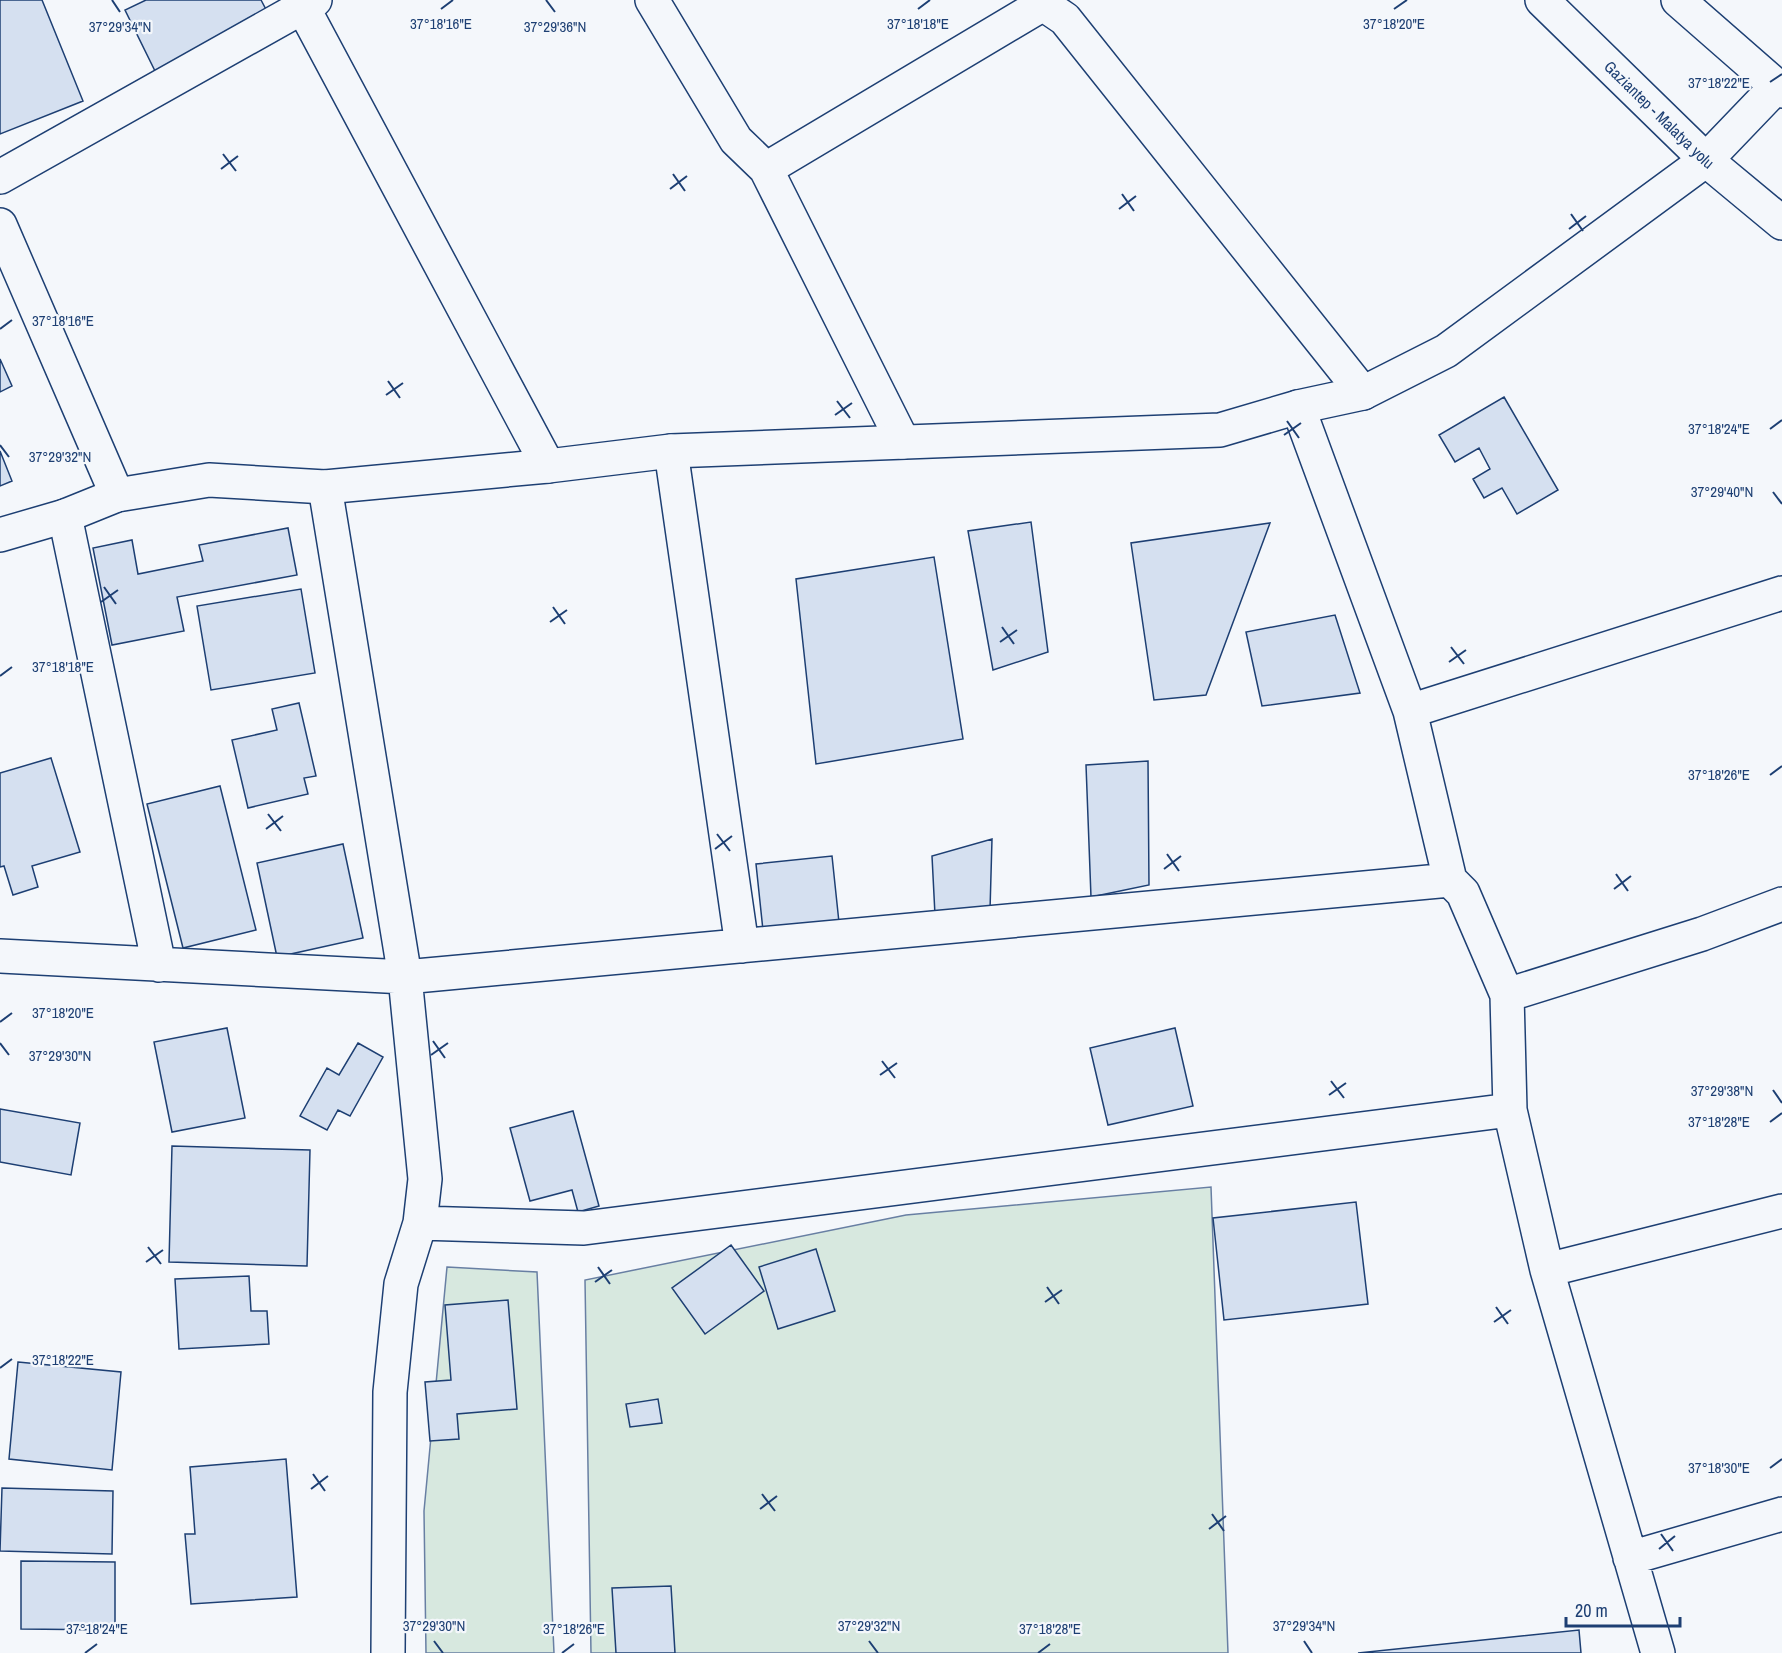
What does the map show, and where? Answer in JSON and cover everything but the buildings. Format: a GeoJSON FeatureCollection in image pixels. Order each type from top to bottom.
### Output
{"type":"FeatureCollection","features":[{"type":"Feature","properties":{"kind":"main road"},"geometry":{"type":"LineString","coordinates":[[652,0],[736,141],[766,169],[903,442]]}},
{"type":"Feature","properties":{"kind":"main road","name":"Gaziantep - Malatya yolu"},"geometry":{"type":"LineString","coordinates":[[1542,0],[1706,160],[1782,223]]}},
{"type":"Feature","properties":{"kind":"main road"},"geometry":{"type":"LineString","coordinates":[[0,535],[65,516],[117,495],[209,480],[325,487],[670,452],[1220,430],[1298,407],[1363,393],[1446,351],[1706,160],[1779,88],[1678,0]]}},
{"type":"Feature","properties":{"kind":"main road"},"geometry":{"type":"LineString","coordinates":[[0,177],[306,2],[548,466]]}},
{"type":"Feature","properties":{"kind":"main road"},"geometry":{"type":"LineString","coordinates":[[766,169],[1042,2],[1065,19],[1363,393]]}},
{"type":"Feature","properties":{"kind":"main road"},"geometry":{"type":"LineString","coordinates":[[0,225],[117,495]]}},
{"type":"Feature","properties":{"kind":"main road"},"geometry":{"type":"LineString","coordinates":[[1298,407],[1410,711],[1450,880],[1463,893],[1507,995],[1510,1110],[1547,1270],[1658,1653]]}},
{"type":"Feature","properties":{"kind":"main road"},"geometry":{"type":"LineString","coordinates":[[670,452],[742,946]]}},
{"type":"Feature","properties":{"kind":"main road"},"geometry":{"type":"LineString","coordinates":[[325,487],[405,977],[425,1179],[420,1223],[401,1284],[390,1392],[388,1653]]}},
{"type":"Feature","properties":{"kind":"main road"},"geometry":{"type":"LineString","coordinates":[[65,516],[159,964]]}},
{"type":"Feature","properties":{"kind":"main road"},"geometry":{"type":"LineString","coordinates":[[1410,711],[1782,593]]}},
{"type":"Feature","properties":{"kind":"main road"},"geometry":{"type":"LineString","coordinates":[[0,956],[405,977],[1450,880]]}},
{"type":"Feature","properties":{"kind":"main road"},"geometry":{"type":"LineString","coordinates":[[1507,995],[1702,934],[1782,904]]}},
{"type":"Feature","properties":{"kind":"main road"},"geometry":{"type":"LineString","coordinates":[[420,1223],[584,1228],[1510,1110]]}},
{"type":"Feature","properties":{"kind":"main road"},"geometry":{"type":"LineString","coordinates":[[1547,1270],[1782,1211]]}},
{"type":"Feature","properties":{"kind":"main road"},"geometry":{"type":"LineString","coordinates":[[1630,1558],[1782,1514]]}},
{"type":"Feature","properties":{"kind":"shaded area"},"geometry":{"type":"Polygon","coordinates":[[[1211,1187],[1228,1653],[591,1653],[585,1280],[906,1215],[1211,1187]]]}},
{"type":"Feature","properties":{"kind":"shaded area"},"geometry":{"type":"Polygon","coordinates":[[[447,1267],[537,1272],[554,1653],[426,1653],[424,1511],[447,1267]]]}}]}
